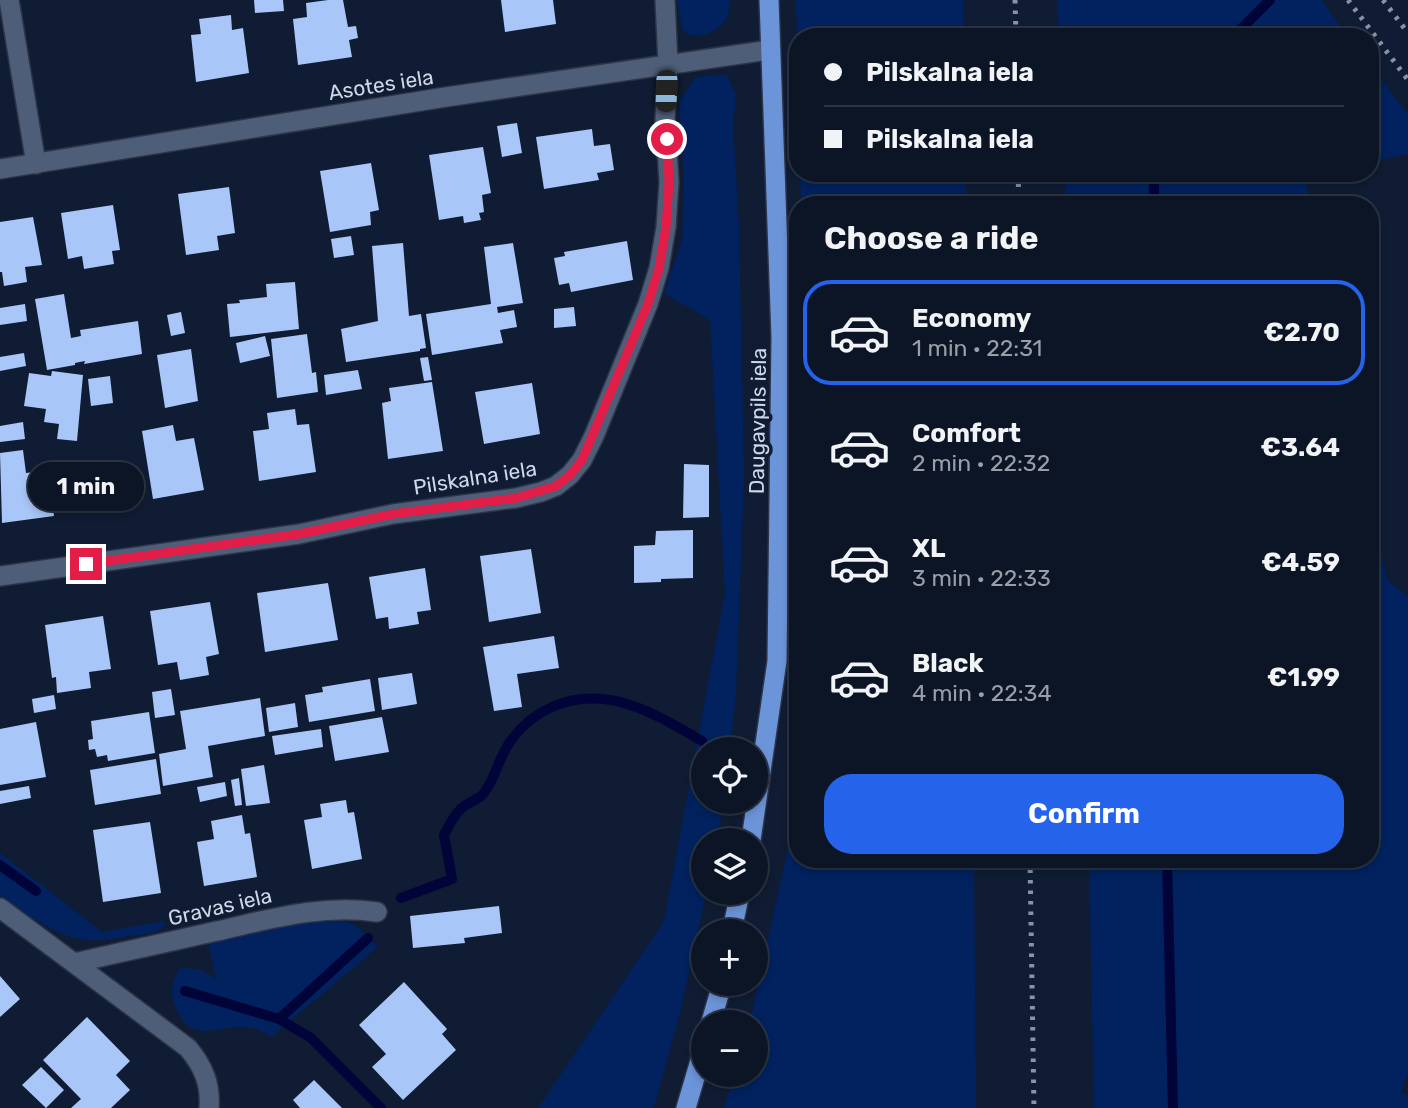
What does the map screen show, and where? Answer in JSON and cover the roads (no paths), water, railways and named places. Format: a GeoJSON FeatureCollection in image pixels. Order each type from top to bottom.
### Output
{"type":"FeatureCollection","features":[{"type":"Feature","properties":{"kind":"highway","name":"Daugavpils iela"},"geometry":{"type":"LineString","coordinates":[[753,828],[777,661],[781,337],[769,0]]}},
{"type":"Feature","properties":{"kind":"highway"},"geometry":{"type":"LineString","coordinates":[[686,1108],[692,1087]]}},
{"type":"Feature","properties":{"kind":"street"},"geometry":{"type":"LineString","coordinates":[[9,0],[36,164]]}},
{"type":"Feature","properties":{"kind":"street"},"geometry":{"type":"LineString","coordinates":[[665,0],[667,64]]}},
{"type":"Feature","properties":{"kind":"street","name":"Asotes iela"},"geometry":{"type":"LineString","coordinates":[[0,169],[667,64],[769,51]]}},
{"type":"Feature","properties":{"kind":"street","name":"Pilskalna iela"},"geometry":{"type":"LineString","coordinates":[[0,576],[299,534],[393,514],[516,498],[556,486],[570,475],[582,460],[594,436],[648,304],[659,268],[666,227],[669,181],[665,118],[667,64]]}},
{"type":"Feature","properties":{"kind":"street"},"geometry":{"type":"LineString","coordinates":[[0,908],[188,1048],[204,1069],[209,1089],[209,1108]]}},
{"type":"Feature","properties":{"kind":"street","name":"Gravas iela"},"geometry":{"type":"LineString","coordinates":[[74,963],[288,915],[350,908],[377,912]]}},
{"type":"Feature","properties":{"kind":"waterway"},"geometry":{"type":"LineString","coordinates":[[1242,28],[1270,0]]}},
{"type":"Feature","properties":{"kind":"waterway"},"geometry":{"type":"LineString","coordinates":[[1154,182],[1154,196]]}},
{"type":"Feature","properties":{"kind":"waterway"},"geometry":{"type":"LineString","coordinates":[[401,898],[452,879],[444,835],[450,824],[464,806],[484,793],[517,733],[545,710],[572,700],[611,700],[649,712],[695,737]]}},
{"type":"Feature","properties":{"kind":"waterway"},"geometry":{"type":"LineString","coordinates":[[0,865],[36,891]]}},
{"type":"Feature","properties":{"kind":"waterway"},"geometry":{"type":"LineString","coordinates":[[1167,868],[1173,1108]]}},
{"type":"Feature","properties":{"kind":"waterway"},"geometry":{"type":"LineString","coordinates":[[185,991],[279,1019],[368,938]]}},
{"type":"Feature","properties":{"kind":"waterway"},"geometry":{"type":"LineString","coordinates":[[279,1019],[311,1038],[381,1108]]}},
{"type":"Feature","properties":{"kind":"railway"},"geometry":{"type":"LineString","coordinates":[[1015,0],[1016,28]]}},
{"type":"Feature","properties":{"kind":"railway"},"geometry":{"type":"LineString","coordinates":[[1348,0],[1369,28]]}},
{"type":"Feature","properties":{"kind":"railway"},"geometry":{"type":"LineString","coordinates":[[1383,0],[1408,33]]}},
{"type":"Feature","properties":{"kind":"railway"},"geometry":{"type":"LineString","coordinates":[[1379,41],[1408,80]]}},
{"type":"Feature","properties":{"kind":"railway"},"geometry":{"type":"LineString","coordinates":[[1018,182],[1019,196]]}},
{"type":"Feature","properties":{"kind":"railway"},"geometry":{"type":"LineString","coordinates":[[1030,868],[1034,1108]]}}]}
